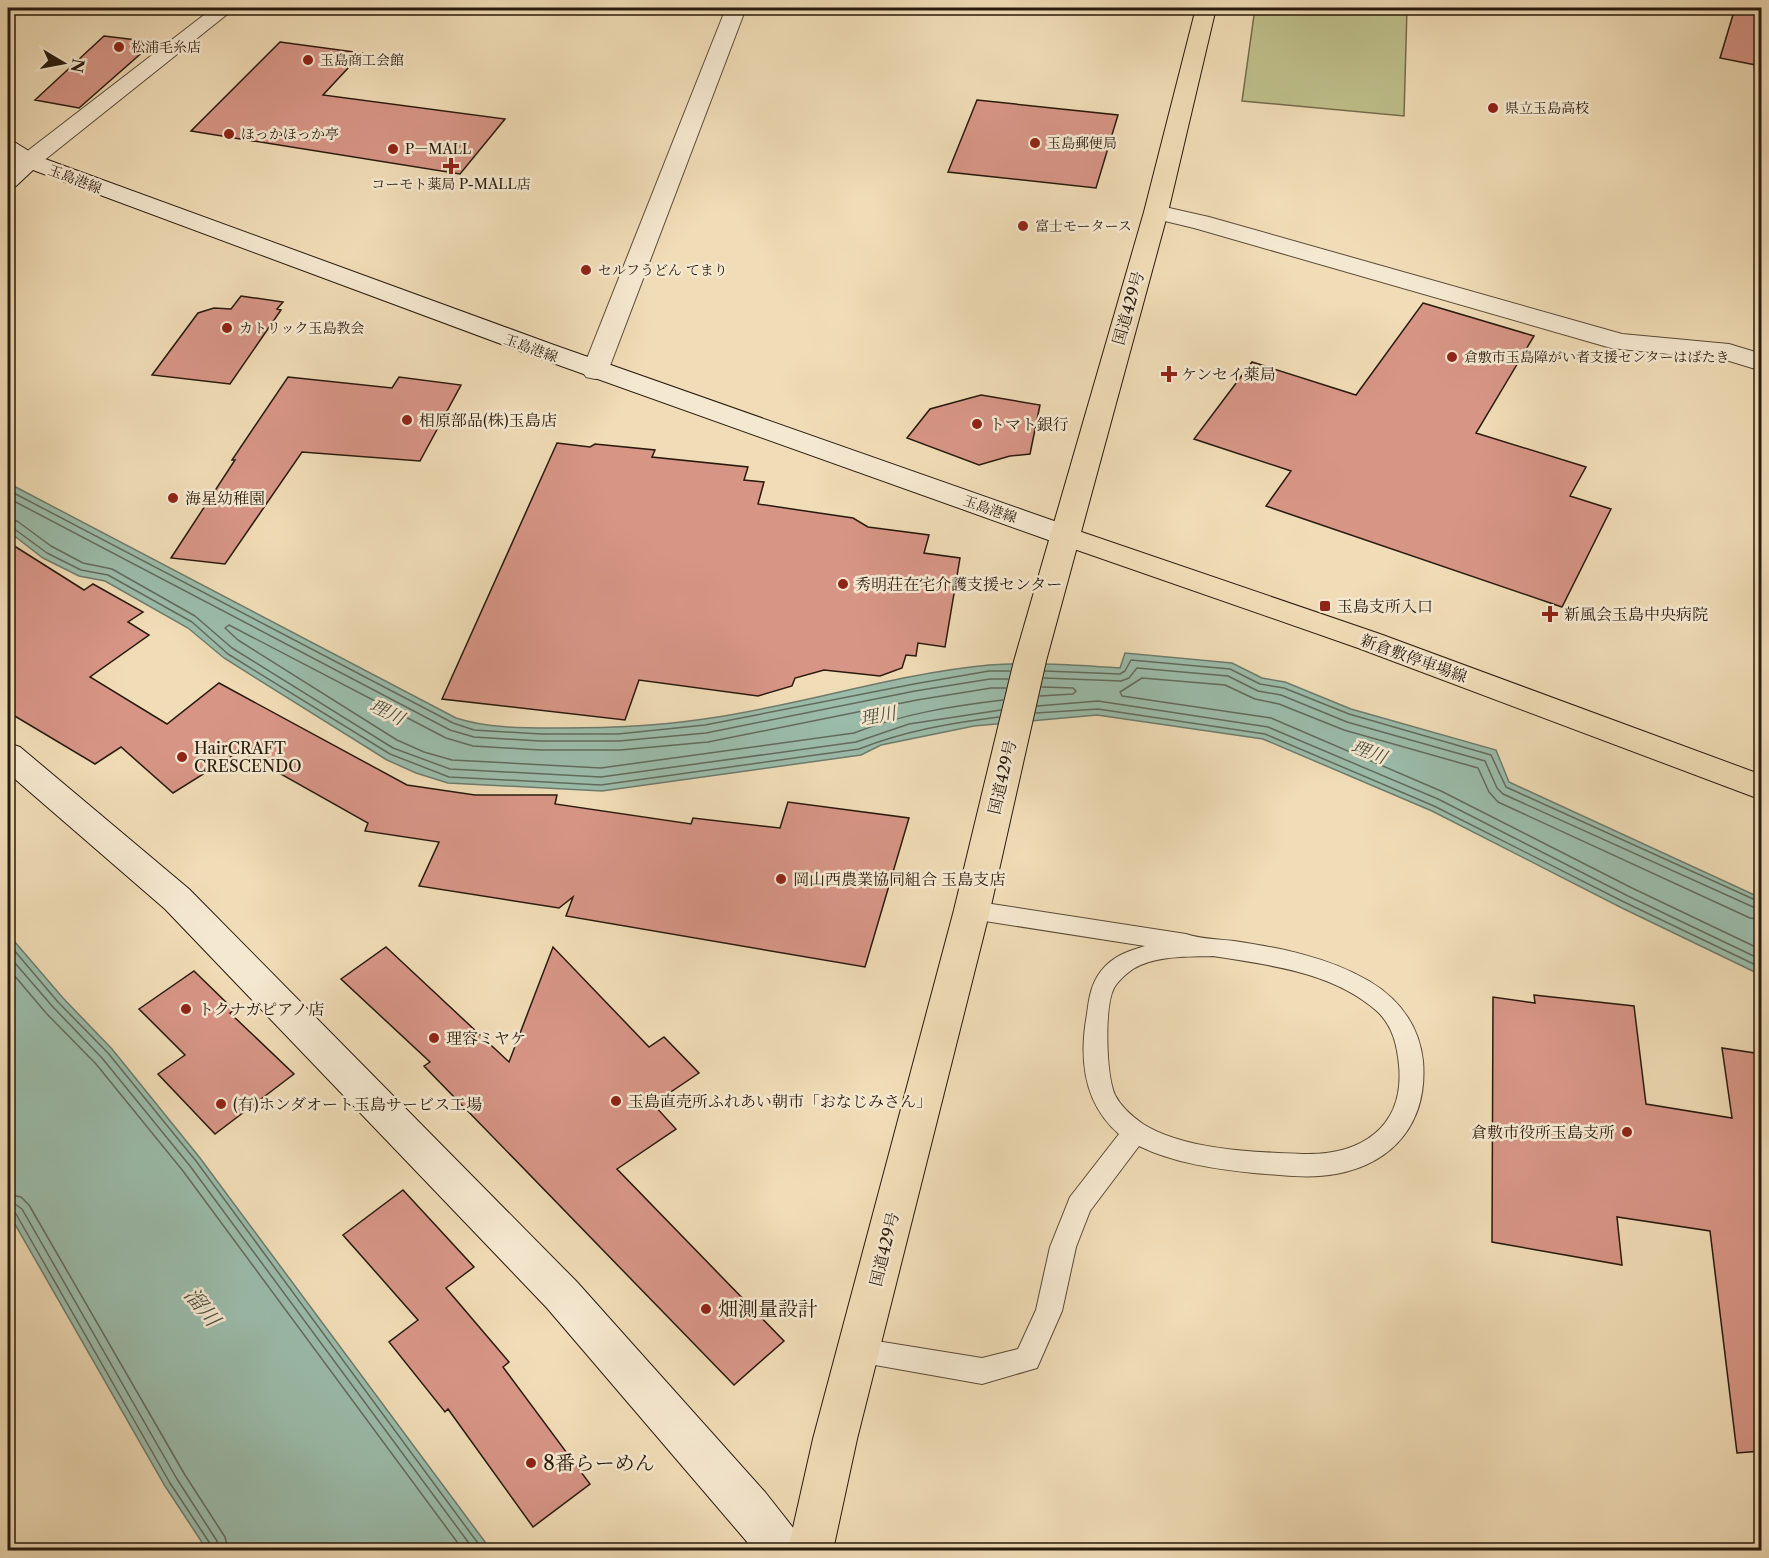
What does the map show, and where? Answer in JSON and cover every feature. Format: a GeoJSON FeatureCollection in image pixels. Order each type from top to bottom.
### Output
{"type":"FeatureCollection","features":[{"type":"Feature","properties":{"kind":"main road","name":"国道429号"},"geometry":{"type":"LineString","coordinates":[[810,1551],[858,1350],[972,910],[1030,661],[1156,212],[1206,8]]}},
{"type":"Feature","properties":{"kind":"main road","name":"新倉敷停車場線"},"geometry":{"type":"LineString","coordinates":[[1064,535],[1369,641],[1761,788]]}},
{"type":"Feature","properties":{"kind":"street"},"geometry":{"type":"LineString","coordinates":[[18,154],[225,8]]}},
{"type":"Feature","properties":{"kind":"street"},"geometry":{"type":"LineString","coordinates":[[595,371],[736,8]]}},
{"type":"Feature","properties":{"kind":"street","name":"玉島港線"},"geometry":{"type":"LineString","coordinates":[[8,181],[18,154],[595,371],[1064,535]]}},
{"type":"Feature","properties":{"kind":"street"},"geometry":{"type":"LineString","coordinates":[[1156,212],[1200,222],[1620,342],[1729,352],[1761,363]]}},
{"type":"Feature","properties":{"kind":"street"},"geometry":{"type":"LineString","coordinates":[[8,755],[177,899],[538,1270],[741,1499],[782,1551]]}},
{"type":"Feature","properties":{"kind":"lane"},"geometry":{"type":"LineString","coordinates":[[972,910],[1213,947],[1295,960],[1347,979],[1381,1000],[1396,1017],[1407,1036],[1414,1073],[1412,1097],[1397,1128],[1385,1142],[1369,1153],[1352,1160],[1326,1165],[1275,1164],[1220,1158],[1164,1145],[1136,1132],[1117,1117],[1105,1099],[1095,1059],[1094,1035],[1102,988],[1115,970],[1130,960],[1173,950],[1213,947]]}},
{"type":"Feature","properties":{"kind":"lane"},"geometry":{"type":"LineString","coordinates":[[858,1350],[982,1371],[1027,1359],[1049,1311],[1063,1247],[1079,1205],[1111,1161],[1136,1132]]}},
{"type":"Feature","properties":{"kind":"green space"},"geometry":{"type":"Polygon","coordinates":[[[1255,8],[1407,8],[1404,116],[1242,101],[1255,8]]]}},
{"type":"Feature","properties":{"kind":"water","name":"理川"},"geometry":{"type":"Polygon","coordinates":[[[8,483],[456,718],[482,724],[564,728],[669,723],[740,713],[953,669],[1022,664],[1120,668],[1125,653],[1232,663],[1262,678],[1285,682],[1351,709],[1496,750],[1509,782],[1761,898],[1761,975],[1622,908],[1432,811],[1263,739],[1097,715],[974,726],[881,745],[861,755],[602,791],[448,783],[416,773],[387,760],[224,658],[188,628],[105,581],[79,576],[43,558],[8,531],[8,483]]]}},
{"type":"Feature","properties":{"kind":"water","name":"溜川"},"geometry":{"type":"Polygon","coordinates":[[[8,934],[63,998],[112,1049],[200,1158],[491,1550],[207,1550],[165,1486],[8,1212],[8,934]]]}},
{"type":"Feature","properties":{"kind":"building"},"geometry":{"type":"Polygon","coordinates":[[[1735,8],[1761,8],[1761,66],[1720,58],[1735,8]]]}},
{"type":"Feature","properties":{"kind":"building"},"geometry":{"type":"Polygon","coordinates":[[[104,36],[154,42],[79,108],[35,100],[104,36]]]}},
{"type":"Feature","properties":{"kind":"building","name":"P―MALL"},"geometry":{"type":"Polygon","coordinates":[[[280,42],[362,53],[323,95],[505,119],[460,174],[191,131],[280,42]]]}},
{"type":"Feature","properties":{"kind":"building"},"geometry":{"type":"Polygon","coordinates":[[[977,100],[1118,115],[1096,188],[948,172],[977,100]]]}},
{"type":"Feature","properties":{"kind":"building","name":"カトリック玉島教会"},"geometry":{"type":"Polygon","coordinates":[[[241,296],[283,302],[277,309],[281,310],[230,384],[152,375],[198,313],[214,308],[231,309],[241,296]]]}},
{"type":"Feature","properties":{"kind":"building","name":"新風会玉島中央病院"},"geometry":{"type":"Polygon","coordinates":[[[1423,303],[1534,336],[1476,433],[1586,467],[1570,496],[1611,509],[1562,607],[1266,506],[1291,471],[1194,439],[1252,362],[1356,395],[1423,303]]]}},
{"type":"Feature","properties":{"kind":"building"},"geometry":{"type":"Polygon","coordinates":[[[288,377],[392,388],[399,377],[461,385],[420,461],[302,452],[225,564],[171,558],[235,460],[232,460],[288,377]]]}},
{"type":"Feature","properties":{"kind":"building","name":"トマト銀行"},"geometry":{"type":"Polygon","coordinates":[[[981,395],[1040,405],[1030,454],[1010,456],[979,465],[907,438],[930,409],[981,395]]]}},
{"type":"Feature","properties":{"kind":"building","name":"秀明荘在宅介護支援センター"},"geometry":{"type":"Polygon","coordinates":[[[557,443],[655,450],[652,457],[748,467],[744,480],[764,482],[758,504],[853,518],[868,527],[929,535],[924,553],[960,558],[945,647],[918,643],[916,656],[906,655],[902,668],[880,676],[824,670],[795,678],[792,686],[758,696],[639,680],[625,720],[442,699],[557,443]]]}},
{"type":"Feature","properties":{"kind":"building"},"geometry":{"type":"Polygon","coordinates":[[[8,542],[84,590],[93,584],[143,612],[128,622],[149,635],[90,677],[167,724],[219,683],[407,785],[475,795],[557,795],[555,804],[691,824],[693,818],[780,828],[788,802],[909,818],[865,967],[566,916],[573,897],[559,908],[419,886],[439,842],[365,831],[368,823],[240,751],[173,793],[121,747],[95,764],[8,712],[8,542]]]}},
{"type":"Feature","properties":{"kind":"building"},"geometry":{"type":"Polygon","coordinates":[[[386,947],[509,1062],[553,947],[649,1047],[664,1037],[699,1073],[653,1104],[676,1129],[617,1169],[784,1341],[734,1385],[424,1066],[430,1062],[341,979],[386,947]]]}},
{"type":"Feature","properties":{"kind":"building","name":"(有)ホンダオート玉島サービス工場"},"geometry":{"type":"Polygon","coordinates":[[[194,971],[234,1010],[230,1013],[294,1074],[215,1134],[158,1074],[185,1055],[139,1009],[194,971]]]}},
{"type":"Feature","properties":{"kind":"building","name":"倉敷市役所玉島支所"},"geometry":{"type":"Polygon","coordinates":[[[1534,995],[1634,1006],[1646,1104],[1732,1118],[1722,1048],[1761,1054],[1761,1451],[1737,1453],[1710,1231],[1617,1217],[1622,1265],[1492,1242],[1493,997],[1535,1003],[1534,995]]]}},
{"type":"Feature","properties":{"kind":"building"},"geometry":{"type":"Polygon","coordinates":[[[403,1190],[474,1267],[446,1288],[509,1362],[503,1367],[590,1484],[533,1527],[448,1409],[445,1412],[389,1342],[418,1320],[343,1235],[403,1190]]]}},
{"type":"Feature","properties":{"kind":"place","name":"松浦毛糸店"},"geometry":{"type":"Point","coordinates":[119,47]}},
{"type":"Feature","properties":{"kind":"place","name":"玉島商工会館"},"geometry":{"type":"Point","coordinates":[308,60]}},
{"type":"Feature","properties":{"kind":"place","name":"県立玉島高校"},"geometry":{"type":"Point","coordinates":[1493,108]}},
{"type":"Feature","properties":{"kind":"place","name":"ほっかほっか亭"},"geometry":{"type":"Point","coordinates":[229,134]}},
{"type":"Feature","properties":{"kind":"place","name":"玉島郵便局"},"geometry":{"type":"Point","coordinates":[1035,143]}},
{"type":"Feature","properties":{"kind":"place","name":"P―MALL"},"geometry":{"type":"Point","coordinates":[393,149]}},
{"type":"Feature","properties":{"kind":"place","name":"コーモト薬局 P-MALL店"},"geometry":{"type":"Point","coordinates":[451,166]}},
{"type":"Feature","properties":{"kind":"place","name":"富士モータース"},"geometry":{"type":"Point","coordinates":[1023,226]}},
{"type":"Feature","properties":{"kind":"place","name":"セルフうどん てまり"},"geometry":{"type":"Point","coordinates":[586,270]}},
{"type":"Feature","properties":{"kind":"place","name":"カトリック玉島教会"},"geometry":{"type":"Point","coordinates":[227,328]}},
{"type":"Feature","properties":{"kind":"place","name":"倉敷市玉島障がい者支援センターはばたき"},"geometry":{"type":"Point","coordinates":[1452,357]}},
{"type":"Feature","properties":{"kind":"place","name":"ケンセイ薬局"},"geometry":{"type":"Point","coordinates":[1169,374]}},
{"type":"Feature","properties":{"kind":"place","name":"相原部品(株)玉島店"},"geometry":{"type":"Point","coordinates":[407,420]}},
{"type":"Feature","properties":{"kind":"place","name":"トマト銀行"},"geometry":{"type":"Point","coordinates":[977,424]}},
{"type":"Feature","properties":{"kind":"place","name":"海星幼稚園"},"geometry":{"type":"Point","coordinates":[173,498]}},
{"type":"Feature","properties":{"kind":"place","name":"秀明荘在宅介護支援センター"},"geometry":{"type":"Point","coordinates":[843,584]}},
{"type":"Feature","properties":{"kind":"place","name":"玉島支所入口"},"geometry":{"type":"Point","coordinates":[1325,606]}},
{"type":"Feature","properties":{"kind":"place","name":"新風会玉島中央病院"},"geometry":{"type":"Point","coordinates":[1550,614]}},
{"type":"Feature","properties":{"kind":"place","name":"HairCRAFT CRESCENDO"},"geometry":{"type":"Point","coordinates":[182,757]}},
{"type":"Feature","properties":{"kind":"place","name":"岡山西農業協同組合 玉島支店"},"geometry":{"type":"Point","coordinates":[781,879]}},
{"type":"Feature","properties":{"kind":"place","name":"トクナガピアノ店"},"geometry":{"type":"Point","coordinates":[186,1009]}},
{"type":"Feature","properties":{"kind":"place","name":"理容ミヤケ"},"geometry":{"type":"Point","coordinates":[434,1038]}},
{"type":"Feature","properties":{"kind":"place","name":"玉島直売所ふれあい朝市「おなじみさん」"},"geometry":{"type":"Point","coordinates":[616,1101]}},
{"type":"Feature","properties":{"kind":"place","name":"(有)ホンダオート玉島サービス工場"},"geometry":{"type":"Point","coordinates":[221,1104]}},
{"type":"Feature","properties":{"kind":"place","name":"倉敷市役所玉島支所"},"geometry":{"type":"Point","coordinates":[1627,1132]}},
{"type":"Feature","properties":{"kind":"place","name":"畑測量設計"},"geometry":{"type":"Point","coordinates":[706,1309]}},
{"type":"Feature","properties":{"kind":"place","name":"8番らーめん"},"geometry":{"type":"Point","coordinates":[531,1463]}}]}
